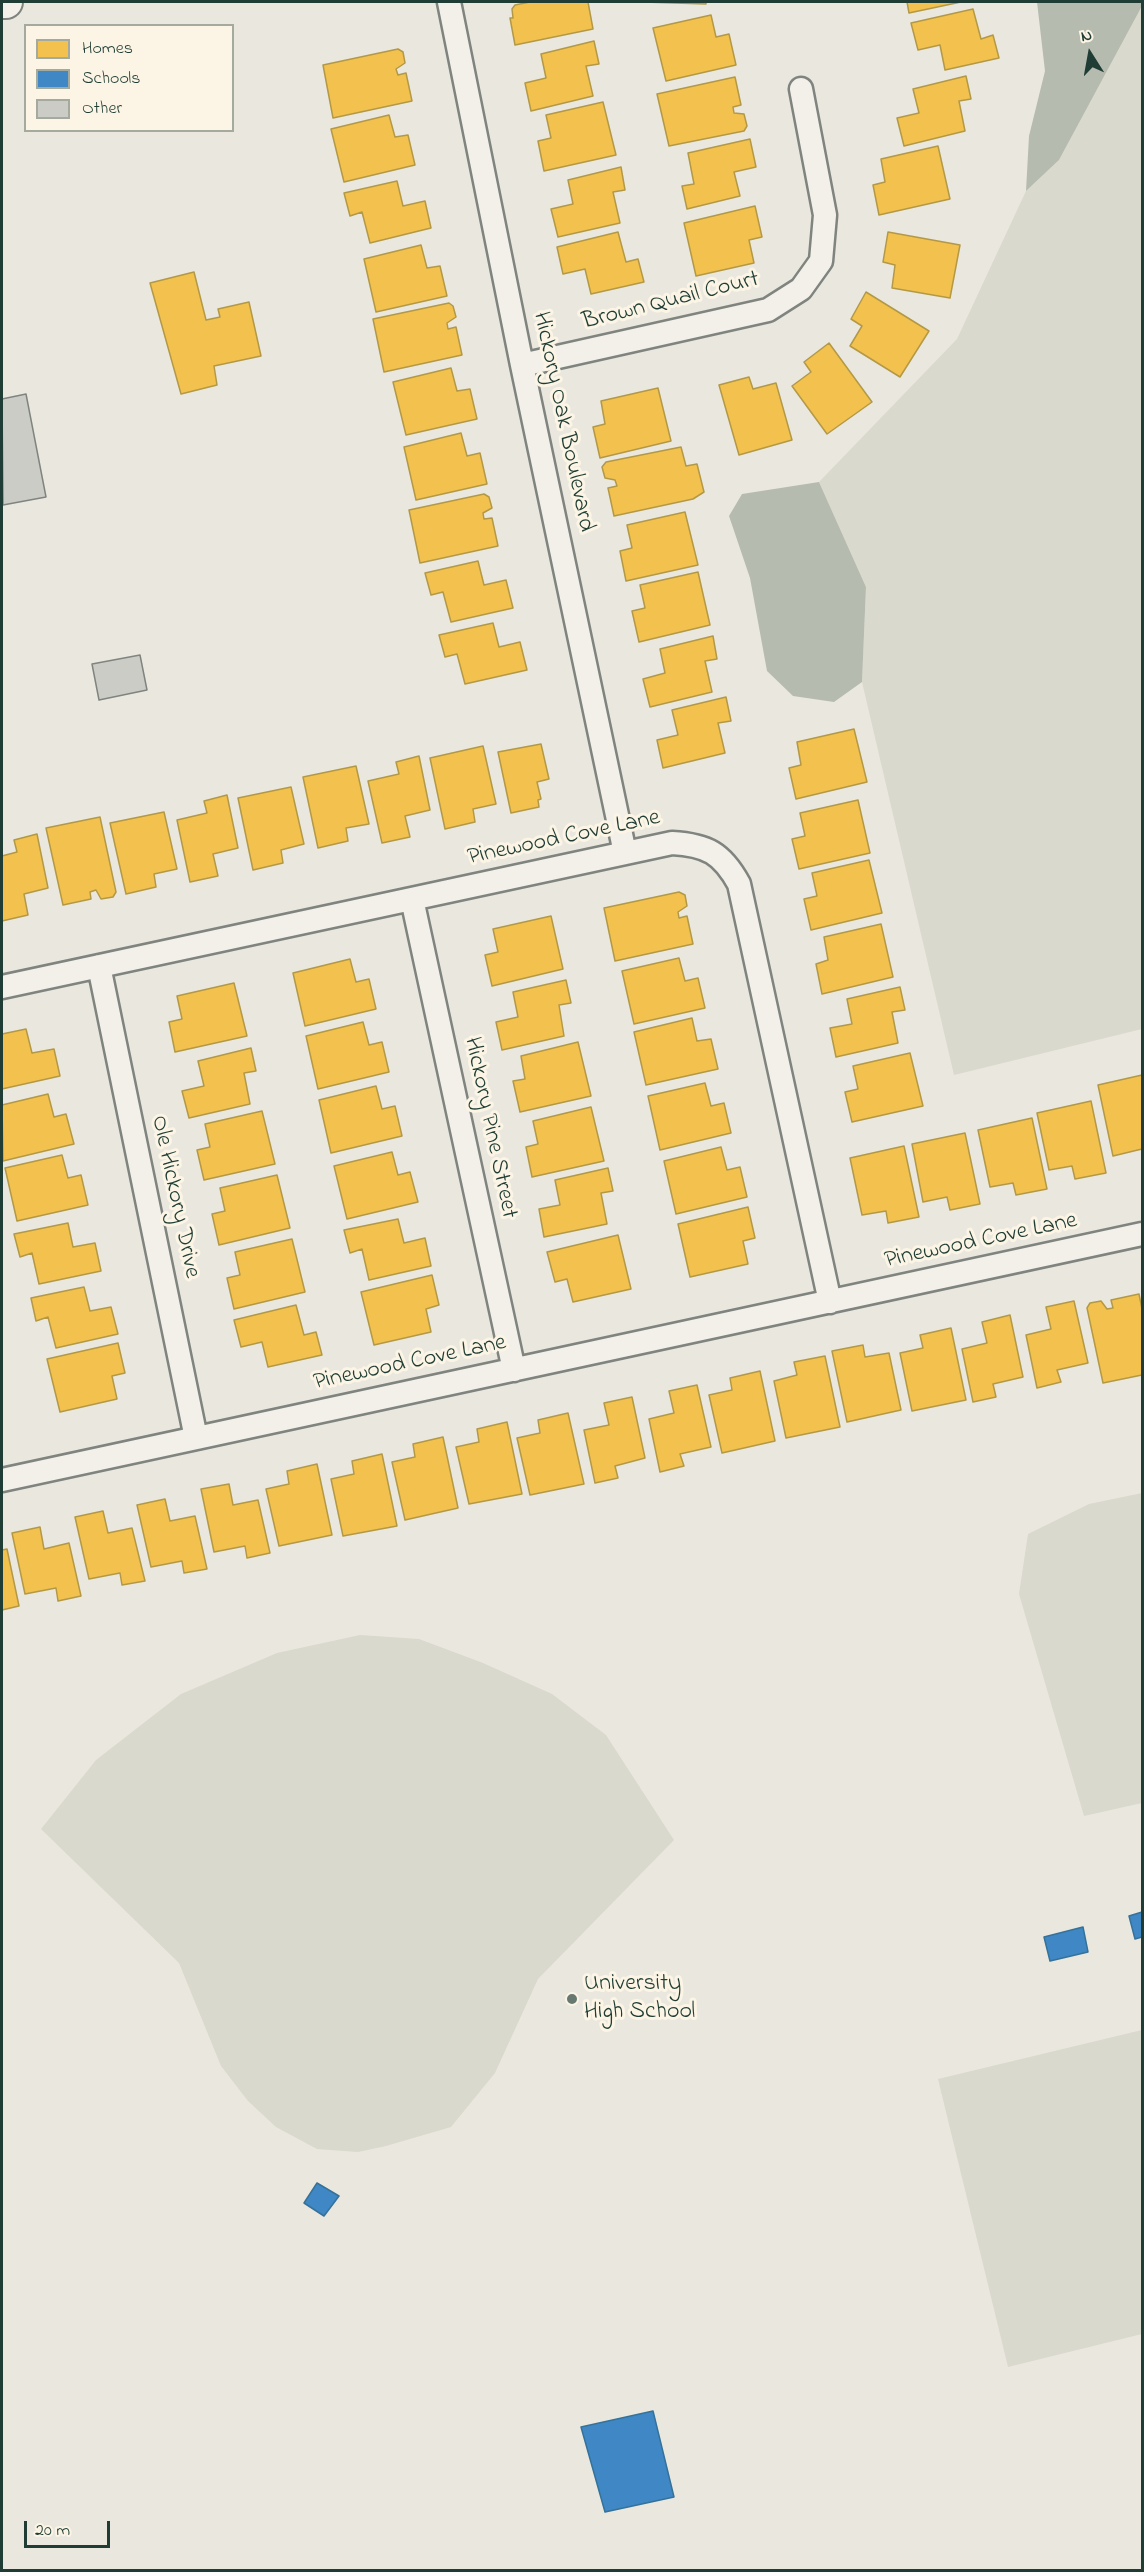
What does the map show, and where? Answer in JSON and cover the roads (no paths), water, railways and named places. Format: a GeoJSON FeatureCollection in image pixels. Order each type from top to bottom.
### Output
{"type":"FeatureCollection","features":[{"type":"Feature","properties":{"kind":"street","name":"Hickory Oak Boulevard"},"geometry":{"type":"LineString","coordinates":[[449,2],[522,366],[625,853]]}},
{"type":"Feature","properties":{"kind":"street","name":"Brown Quail Court"},"geometry":{"type":"LineString","coordinates":[[522,366],[768,310],[801,289],[821,261],[825,215],[801,89]]}},
{"type":"Feature","properties":{"kind":"street","name":"Pinewood Cove Lane"},"geometry":{"type":"LineString","coordinates":[[2,987],[672,843],[692,844],[712,851],[729,867],[739,884],[830,1302]]}},
{"type":"Feature","properties":{"kind":"street","name":"Hickory Pine Street"},"geometry":{"type":"LineString","coordinates":[[412,898],[514,1370]]}},
{"type":"Feature","properties":{"kind":"street","name":"Ole Hickory Drive"},"geometry":{"type":"LineString","coordinates":[[99,966],[196,1438]]}},
{"type":"Feature","properties":{"kind":"street","name":"Pinewood Cove Lane"},"geometry":{"type":"LineString","coordinates":[[2,1480],[1143,1234]]}},
{"type":"Feature","properties":{"kind":"place","name":"University High School"},"geometry":{"type":"Point","coordinates":[572,1999]}}]}
